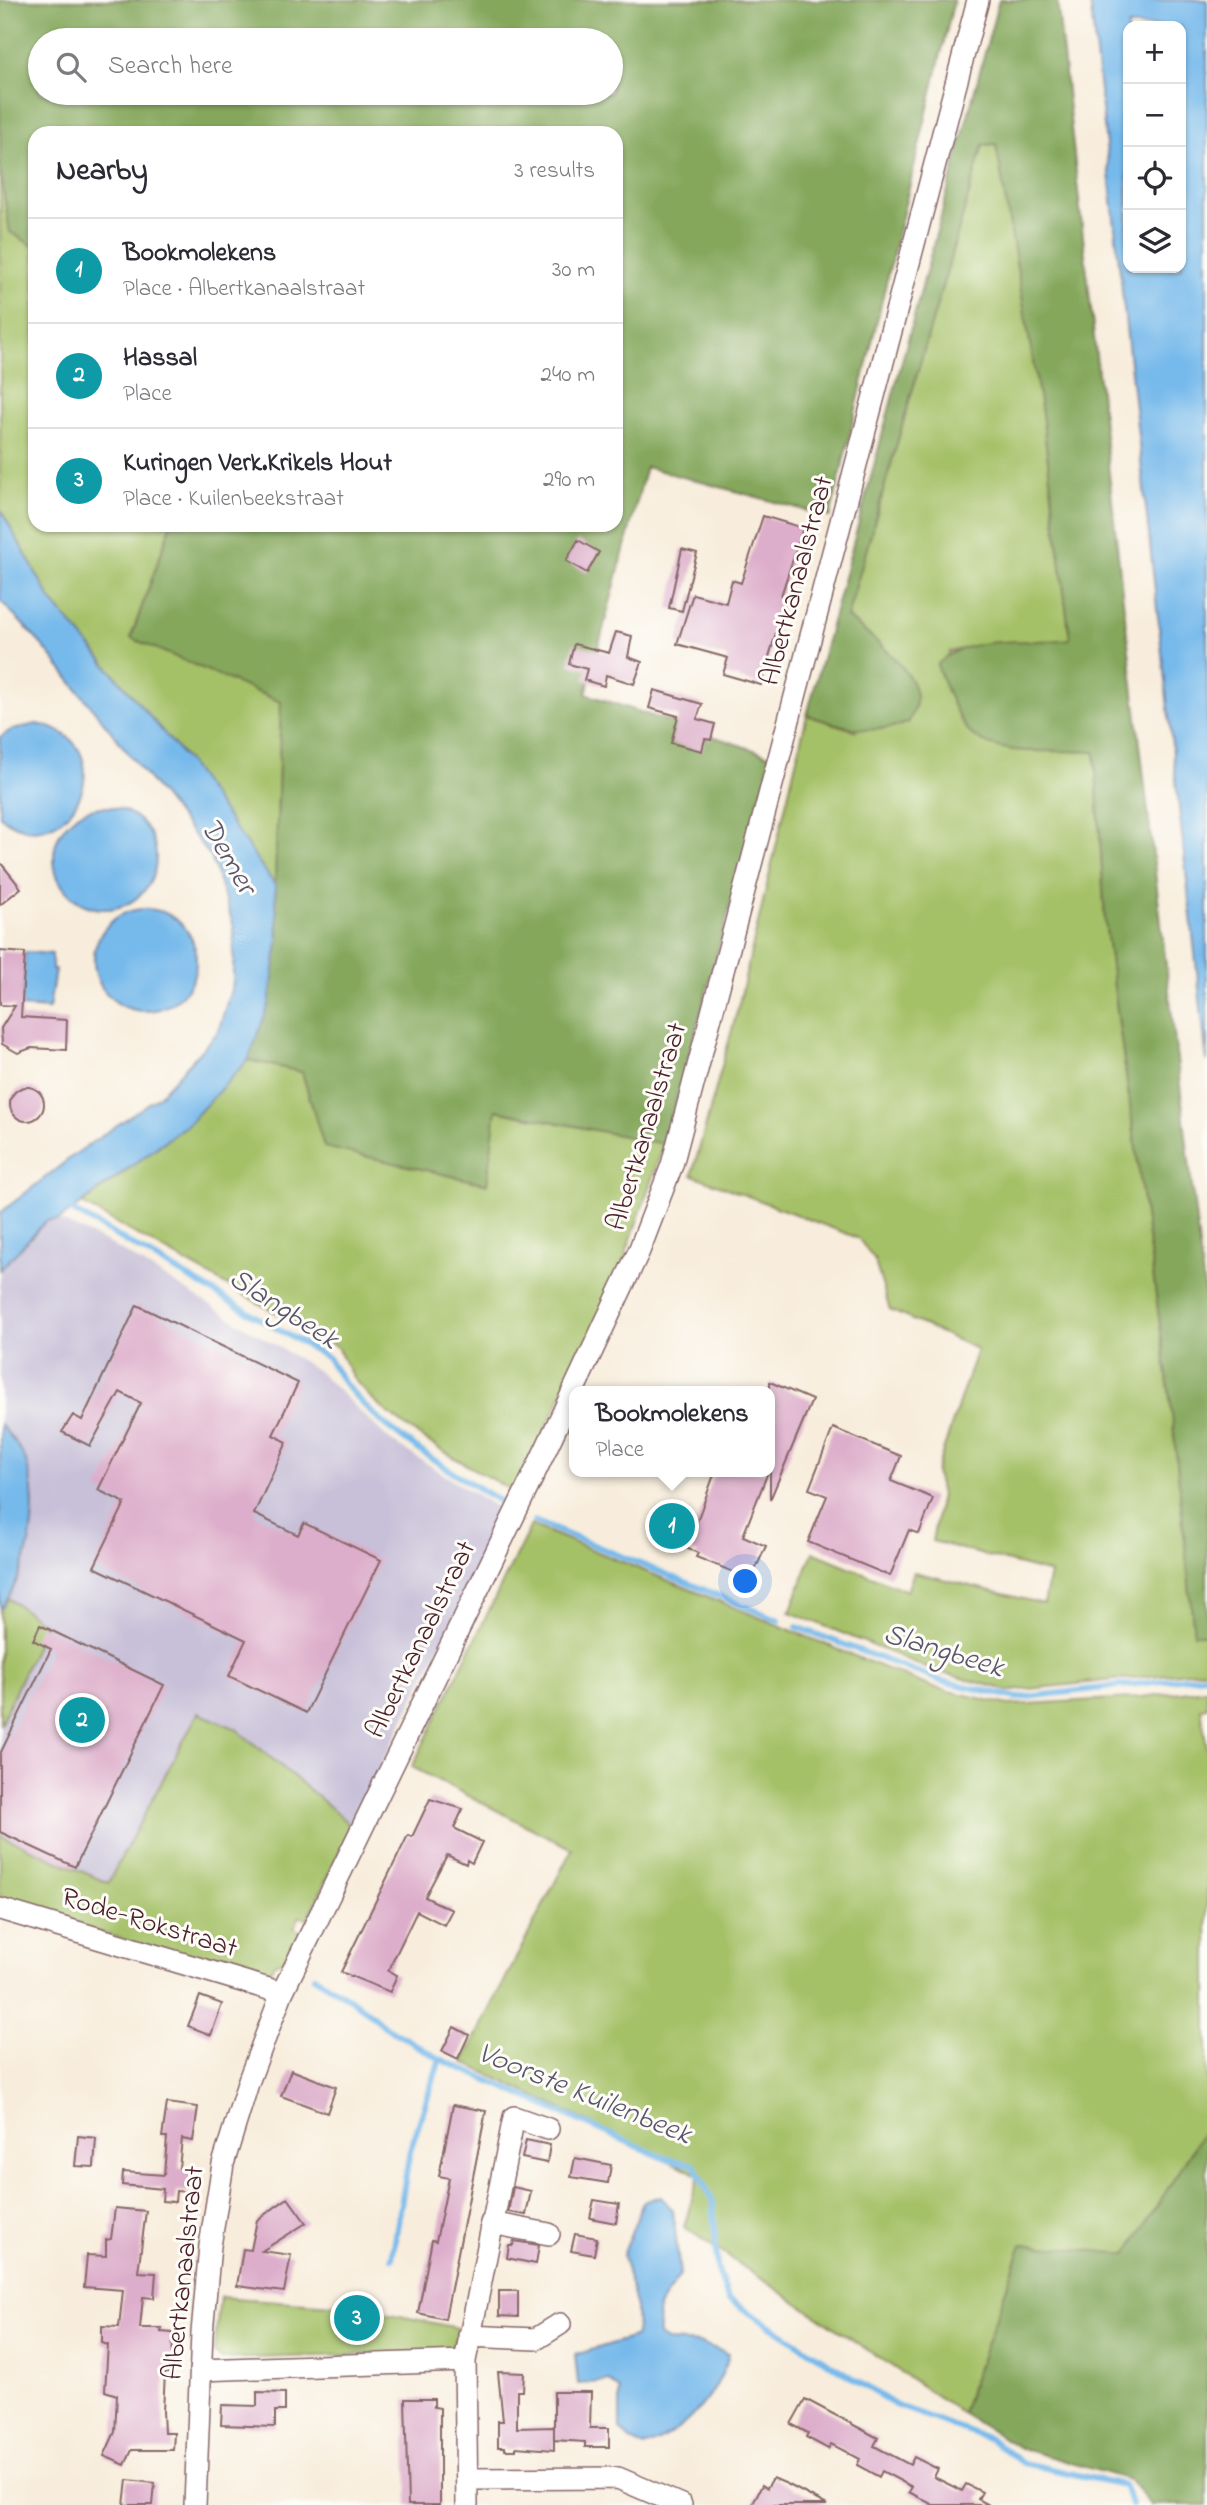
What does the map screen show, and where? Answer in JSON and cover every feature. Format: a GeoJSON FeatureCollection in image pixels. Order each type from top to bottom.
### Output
{"type":"FeatureCollection","features":[{"type":"Feature","properties":{"kind":"street","name":"Albertkanaalstraat"},"geometry":{"type":"LineString","coordinates":[[576,1386],[639,1251],[672,1165],[978,0]]}},
{"type":"Feature","properties":{"kind":"street","name":"Albertkanaalstraat"},"geometry":{"type":"LineString","coordinates":[[195,2505],[200,2370],[210,2246],[223,2164],[282,1993],[569,1401]]}},
{"type":"Feature","properties":{"kind":"street","name":"Rode-Rokstraat"},"geometry":{"type":"LineString","coordinates":[[0,1909],[282,1993]]}},
{"type":"Feature","properties":{"kind":"street"},"geometry":{"type":"LineString","coordinates":[[467,2505],[465,2361],[514,2117],[548,2129]]}},
{"type":"Feature","properties":{"kind":"street"},"geometry":{"type":"LineString","coordinates":[[491,2223],[549,2234]]}},
{"type":"Feature","properties":{"kind":"street"},"geometry":{"type":"LineString","coordinates":[[469,2336],[536,2339],[560,2325]]}},
{"type":"Feature","properties":{"kind":"street"},"geometry":{"type":"LineString","coordinates":[[200,2370],[465,2361]]}},
{"type":"Feature","properties":{"kind":"street"},"geometry":{"type":"LineString","coordinates":[[467,2479],[618,2478],[681,2505]]}},
{"type":"Feature","properties":{"kind":"shaded area"},"geometry":{"type":"Polygon","coordinates":[[[59,1220],[112,1245],[318,1371],[391,1441],[505,1513],[351,1827],[235,1728],[198,1713],[108,1883],[0,1835],[0,1725],[44,1625],[8,1598],[26,1557],[9,1435],[0,1424],[0,1270],[46,1221],[59,1220]]]}},
{"type":"Feature","properties":{"kind":"green space"},"geometry":{"type":"Polygon","coordinates":[[[0,0],[954,0],[830,517],[646,467],[586,694],[772,756],[664,1144],[496,1110],[487,1184],[324,1147],[302,1072],[248,1060],[269,1004],[278,941],[275,885],[281,702],[131,638],[169,532],[623,532],[623,126],[28,126],[28,243],[10,232],[0,170],[0,0]]]}},
{"type":"Feature","properties":{"kind":"green space"},"geometry":{"type":"Polygon","coordinates":[[[999,0],[1057,0],[1122,591],[1207,1314],[1207,1634],[1194,1634],[1172,1413],[1105,921],[1095,752],[1014,750],[984,742],[971,734],[961,720],[937,665],[965,648],[982,644],[1070,639],[1042,413],[996,144],[983,145],[847,617],[901,666],[915,690],[915,707],[908,723],[869,730],[846,727],[807,715],[999,0]]]}},
{"type":"Feature","properties":{"kind":"green space"},"geometry":{"type":"Polygon","coordinates":[[[996,144],[1042,413],[1070,640],[979,645],[949,652],[950,697],[971,733],[994,745],[1019,749],[1095,752],[1105,921],[1172,1413],[1194,1634],[1207,1634],[1207,1670],[1011,1691],[938,1672],[790,1612],[813,1552],[907,1591],[914,1572],[1044,1604],[1050,1573],[932,1541],[941,1495],[936,1472],[977,1349],[890,1310],[874,1259],[858,1238],[692,1175],[738,1008],[807,715],[856,731],[881,645],[847,617],[983,145],[996,144]]]}},
{"type":"Feature","properties":{"kind":"green space"},"geometry":{"type":"Polygon","coordinates":[[[0,170],[10,232],[28,243],[28,532],[168,532],[131,637],[281,702],[275,885],[186,759],[51,600],[0,509],[0,170]]]}},
{"type":"Feature","properties":{"kind":"green space"},"geometry":{"type":"Polygon","coordinates":[[[248,1060],[302,1072],[325,1147],[487,1184],[495,1110],[664,1144],[614,1288],[515,1492],[429,1442],[387,1412],[355,1380],[337,1347],[82,1204],[189,1123],[248,1060]]]}},
{"type":"Feature","properties":{"kind":"green space"},"geometry":{"type":"Polygon","coordinates":[[[531,1525],[931,1687],[1009,1705],[1132,1698],[1207,1689],[1207,1707],[1201,1708],[1207,1749],[1207,2126],[1127,2255],[1022,2244],[962,2413],[684,2227],[699,2175],[463,2062],[572,1849],[412,1767],[531,1525]]]}},
{"type":"Feature","properties":{"kind":"green space"},"geometry":{"type":"Polygon","coordinates":[[[8,1598],[45,1625],[0,1725],[0,1610],[8,1598]]]}},
{"type":"Feature","properties":{"kind":"green space"},"geometry":{"type":"Polygon","coordinates":[[[198,1713],[235,1728],[351,1827],[308,1919],[300,1916],[294,1928],[301,1932],[288,1959],[274,1964],[265,1980],[0,1904],[0,1835],[108,1883],[198,1713]]]}},
{"type":"Feature","properties":{"kind":"green space"},"geometry":{"type":"Polygon","coordinates":[[[1207,2126],[1207,2505],[1150,2505],[1130,2480],[1020,2448],[962,2413],[1022,2244],[1127,2254],[1207,2126]]]}},
{"type":"Feature","properties":{"kind":"green space"},"geometry":{"type":"Polygon","coordinates":[[[220,2297],[375,2308],[375,2311],[458,2328],[452,2352],[221,2359],[214,2352],[220,2297]]]}},
{"type":"Feature","properties":{"kind":"water"},"geometry":{"type":"Polygon","coordinates":[[[1090,0],[1207,0],[1207,1062],[1090,0]]]}},
{"type":"Feature","properties":{"kind":"water","name":"Demer"},"geometry":{"type":"Polygon","coordinates":[[[0,509],[51,600],[186,759],[275,885],[278,941],[269,1004],[248,1060],[189,1123],[59,1220],[46,1221],[0,1270],[0,1213],[74,1155],[159,1096],[218,1032],[233,983],[234,927],[211,857],[42,645],[0,600],[0,509]]]}},
{"type":"Feature","properties":{"kind":"water"},"geometry":{"type":"Polygon","coordinates":[[[37,724],[65,735],[81,754],[85,776],[79,797],[66,816],[47,827],[25,829],[0,816],[0,737],[13,729],[37,724]]]}},
{"type":"Feature","properties":{"kind":"water"},"geometry":{"type":"Polygon","coordinates":[[[105,807],[134,815],[148,829],[156,858],[148,887],[134,901],[105,909],[76,901],[62,887],[54,858],[62,829],[76,815],[105,807]]]}},
{"type":"Feature","properties":{"kind":"water"},"geometry":{"type":"Polygon","coordinates":[[[145,909],[164,913],[181,924],[192,941],[196,960],[192,979],[181,996],[164,1007],[145,1011],[126,1007],[109,996],[98,979],[94,960],[98,941],[109,924],[126,913],[145,909]]]}},
{"type":"Feature","properties":{"kind":"water"},"geometry":{"type":"Polygon","coordinates":[[[25,952],[52,954],[52,969],[55,969],[49,1009],[21,1007],[25,952]]]}},
{"type":"Feature","properties":{"kind":"water"},"geometry":{"type":"Polygon","coordinates":[[[0,1424],[25,1459],[33,1502],[30,1540],[25,1559],[0,1610],[0,1424]]]}},
{"type":"Feature","properties":{"kind":"water"},"geometry":{"type":"Polygon","coordinates":[[[661,2196],[673,2211],[680,2275],[658,2307],[659,2335],[668,2341],[701,2343],[729,2354],[717,2384],[697,2411],[672,2433],[644,2447],[631,2441],[620,2429],[620,2390],[609,2381],[578,2384],[575,2355],[637,2336],[636,2309],[623,2255],[643,2202],[661,2196]]]}},
{"type":"Feature","properties":{"kind":"building"},"geometry":{"type":"Polygon","coordinates":[[[763,516],[803,528],[781,596],[786,598],[761,685],[723,674],[728,658],[677,644],[693,594],[726,603],[732,580],[741,583],[763,516]]]}},
{"type":"Feature","properties":{"kind":"building"},"geometry":{"type":"Polygon","coordinates":[[[578,540],[599,552],[587,573],[566,561],[578,540]]]}},
{"type":"Feature","properties":{"kind":"building"},"geometry":{"type":"Polygon","coordinates":[[[682,549],[697,553],[682,611],[669,608],[682,549]]]}},
{"type":"Feature","properties":{"kind":"building"},"geometry":{"type":"Polygon","coordinates":[[[616,632],[632,636],[628,657],[642,662],[634,684],[606,675],[604,686],[584,680],[587,669],[569,664],[574,644],[609,653],[616,632]]]}},
{"type":"Feature","properties":{"kind":"building"},"geometry":{"type":"Polygon","coordinates":[[[654,690],[702,704],[697,719],[715,724],[711,740],[705,739],[702,751],[671,743],[678,716],[649,708],[654,690]]]}},
{"type":"Feature","properties":{"kind":"building"},"geometry":{"type":"Polygon","coordinates":[[[0,862],[21,888],[0,905],[0,862]]]}},
{"type":"Feature","properties":{"kind":"building"},"geometry":{"type":"Polygon","coordinates":[[[0,951],[25,953],[21,1017],[67,1020],[66,1050],[31,1048],[18,1053],[2,1044],[1,1028],[15,1006],[0,1005],[0,951]]]}},
{"type":"Feature","properties":{"kind":"building"},"geometry":{"type":"Polygon","coordinates":[[[27,1087],[39,1092],[44,1104],[39,1116],[27,1121],[15,1116],[10,1104],[15,1092],[27,1087]]]}},
{"type":"Feature","properties":{"kind":"building"},"geometry":{"type":"Polygon","coordinates":[[[137,1305],[298,1383],[273,1435],[287,1442],[254,1514],[298,1535],[304,1523],[381,1560],[306,1713],[229,1676],[246,1640],[94,1567],[125,1503],[98,1490],[141,1403],[120,1392],[90,1446],[62,1432],[73,1415],[82,1420],[137,1305]]]}},
{"type":"Feature","properties":{"kind":"building"},"geometry":{"type":"Polygon","coordinates":[[[770,1382],[812,1400],[770,1500],[770,1477],[775,1477],[775,1386],[770,1386],[770,1382]]]}},
{"type":"Feature","properties":{"kind":"building"},"geometry":{"type":"Polygon","coordinates":[[[833,1428],[901,1456],[891,1481],[933,1498],[919,1534],[909,1530],[890,1576],[808,1542],[827,1496],[809,1489],[833,1428]]]}},
{"type":"Feature","properties":{"kind":"building"},"geometry":{"type":"Polygon","coordinates":[[[713,1477],[766,1477],[743,1536],[766,1546],[751,1579],[696,1557],[698,1553],[659,1537],[660,1533],[649,1529],[656,1510],[696,1524],[713,1477]]]}},
{"type":"Feature","properties":{"kind":"building"},"geometry":{"type":"Polygon","coordinates":[[[40,1625],[164,1685],[75,1867],[0,1832],[0,1754],[51,1649],[33,1640],[40,1625]]]}},
{"type":"Feature","properties":{"kind":"building"},"geometry":{"type":"Polygon","coordinates":[[[430,1799],[463,1809],[454,1828],[482,1842],[472,1863],[467,1860],[466,1864],[447,1855],[425,1897],[452,1910],[444,1925],[417,1911],[388,1971],[397,1975],[390,1992],[341,1972],[408,1835],[412,1837],[430,1799]]]}},
{"type":"Feature","properties":{"kind":"building"},"geometry":{"type":"Polygon","coordinates":[[[200,1996],[222,2004],[211,2035],[188,2026],[200,1996]]]}},
{"type":"Feature","properties":{"kind":"building"},"geometry":{"type":"Polygon","coordinates":[[[454,2027],[469,2035],[458,2059],[442,2051],[454,2027]]]}},
{"type":"Feature","properties":{"kind":"building"},"geometry":{"type":"Polygon","coordinates":[[[291,2070],[336,2087],[327,2113],[281,2096],[291,2070]]]}},
{"type":"Feature","properties":{"kind":"building"},"geometry":{"type":"Polygon","coordinates":[[[167,2103],[198,2107],[193,2141],[182,2139],[179,2168],[192,2169],[190,2192],[176,2191],[175,2202],[162,2201],[163,2189],[122,2185],[123,2172],[164,2175],[167,2137],[162,2137],[167,2103]]]}},
{"type":"Feature","properties":{"kind":"building"},"geometry":{"type":"Polygon","coordinates":[[[453,2105],[486,2111],[445,2319],[418,2313],[432,2240],[436,2241],[449,2178],[439,2176],[453,2105]]]}},
{"type":"Feature","properties":{"kind":"building"},"geometry":{"type":"Polygon","coordinates":[[[78,2136],[96,2138],[94,2167],[75,2166],[78,2136]]]}},
{"type":"Feature","properties":{"kind":"building"},"geometry":{"type":"Polygon","coordinates":[[[526,2140],[550,2145],[547,2163],[522,2158],[526,2140]]]}},
{"type":"Feature","properties":{"kind":"building"},"geometry":{"type":"Polygon","coordinates":[[[575,2158],[611,2165],[608,2183],[571,2177],[575,2158]]]}},
{"type":"Feature","properties":{"kind":"building"},"geometry":{"type":"Polygon","coordinates":[[[513,2187],[531,2191],[526,2215],[508,2212],[513,2187]]]}},
{"type":"Feature","properties":{"kind":"building"},"geometry":{"type":"Polygon","coordinates":[[[288,2198],[306,2223],[262,2251],[291,2255],[284,2292],[237,2286],[243,2249],[251,2250],[257,2220],[288,2198]]]}},
{"type":"Feature","properties":{"kind":"building"},"geometry":{"type":"Polygon","coordinates":[[[594,2200],[619,2204],[616,2223],[590,2218],[594,2200]]]}},
{"type":"Feature","properties":{"kind":"building"},"geometry":{"type":"Polygon","coordinates":[[[115,2208],[146,2211],[138,2272],[156,2273],[154,2298],[143,2297],[140,2328],[162,2328],[161,2332],[173,2333],[172,2373],[165,2373],[163,2411],[164,2433],[174,2433],[173,2450],[132,2450],[125,2465],[104,2456],[115,2432],[117,2395],[105,2391],[108,2345],[102,2343],[102,2326],[119,2327],[123,2290],[84,2287],[87,2255],[106,2256],[106,2240],[111,2239],[115,2208]]]}},
{"type":"Feature","properties":{"kind":"building"},"geometry":{"type":"Polygon","coordinates":[[[575,2234],[597,2238],[594,2255],[571,2251],[575,2234]]]}},
{"type":"Feature","properties":{"kind":"building"},"geometry":{"type":"Polygon","coordinates":[[[514,2241],[539,2245],[536,2264],[507,2258],[509,2245],[513,2245],[514,2241]]]}},
{"type":"Feature","properties":{"kind":"building"},"geometry":{"type":"Polygon","coordinates":[[[499,2291],[518,2291],[518,2317],[499,2316],[499,2291]]]}},
{"type":"Feature","properties":{"kind":"building"},"geometry":{"type":"Polygon","coordinates":[[[498,2372],[524,2373],[523,2391],[517,2391],[517,2428],[554,2427],[554,2450],[516,2447],[516,2450],[505,2450],[505,2447],[498,2447],[498,2421],[503,2421],[498,2372]]]}},
{"type":"Feature","properties":{"kind":"building"},"geometry":{"type":"Polygon","coordinates":[[[257,2392],[285,2393],[285,2411],[275,2411],[275,2427],[221,2425],[222,2405],[257,2406],[257,2392]]]}},
{"type":"Feature","properties":{"kind":"building"},"geometry":{"type":"Polygon","coordinates":[[[554,2392],[591,2392],[590,2428],[609,2428],[609,2447],[585,2447],[585,2442],[554,2440],[554,2392]]]}},
{"type":"Feature","properties":{"kind":"building"},"geometry":{"type":"Polygon","coordinates":[[[405,2399],[434,2399],[434,2407],[440,2408],[440,2505],[408,2505],[405,2399]]]}},
{"type":"Feature","properties":{"kind":"building"},"geometry":{"type":"Polygon","coordinates":[[[805,2399],[878,2438],[874,2446],[910,2465],[914,2457],[938,2469],[934,2477],[962,2491],[966,2484],[982,2492],[978,2499],[989,2505],[933,2505],[909,2492],[912,2487],[882,2471],[879,2477],[857,2465],[860,2459],[831,2444],[828,2449],[806,2437],[808,2433],[791,2424],[805,2399]]]}},
{"type":"Feature","properties":{"kind":"building"},"geometry":{"type":"Polygon","coordinates":[[[773,2478],[827,2505],[752,2505],[762,2485],[767,2488],[773,2478]]]}},
{"type":"Feature","properties":{"kind":"building"},"geometry":{"type":"Polygon","coordinates":[[[127,2480],[155,2483],[153,2505],[124,2505],[127,2480]]]}},
{"type":"Feature","properties":{"kind":"waterway","name":"Slangbeek"},"geometry":{"type":"LineString","coordinates":[[68,1208],[328,1358],[344,1382],[384,1424],[407,1442],[505,1505]]}},
{"type":"Feature","properties":{"kind":"waterway","name":"Slangbeek"},"geometry":{"type":"LineString","coordinates":[[534,1521],[779,1620]]}},
{"type":"Feature","properties":{"kind":"waterway","name":"Slangbeek"},"geometry":{"type":"LineString","coordinates":[[797,1627],[941,1681],[1018,1698],[1204,1676]]}},
{"type":"Feature","properties":{"kind":"waterway","name":"Voorste Kuilenbeek"},"geometry":{"type":"LineString","coordinates":[[314,1976],[362,2007],[384,2026],[440,2059],[664,2158],[695,2165],[713,2202],[717,2267],[728,2299],[895,2405],[990,2439],[1023,2463],[1123,2485],[1132,2505]]}},
{"type":"Feature","properties":{"kind":"waterway","name":"Voorste Kuilenbeek"},"geometry":{"type":"LineString","coordinates":[[392,2258],[410,2151],[440,2059]]}},
{"type":"Feature","properties":{"kind":"place","name":"Bookmolekens"},"geometry":{"type":"Point","coordinates":[672,1526]}},
{"type":"Feature","properties":{"kind":"place","name":"Hassal"},"geometry":{"type":"Point","coordinates":[82,1720]}},
{"type":"Feature","properties":{"kind":"place","name":"Kuringen Verk.Krikels Hout"},"geometry":{"type":"Point","coordinates":[357,2318]}}]}
